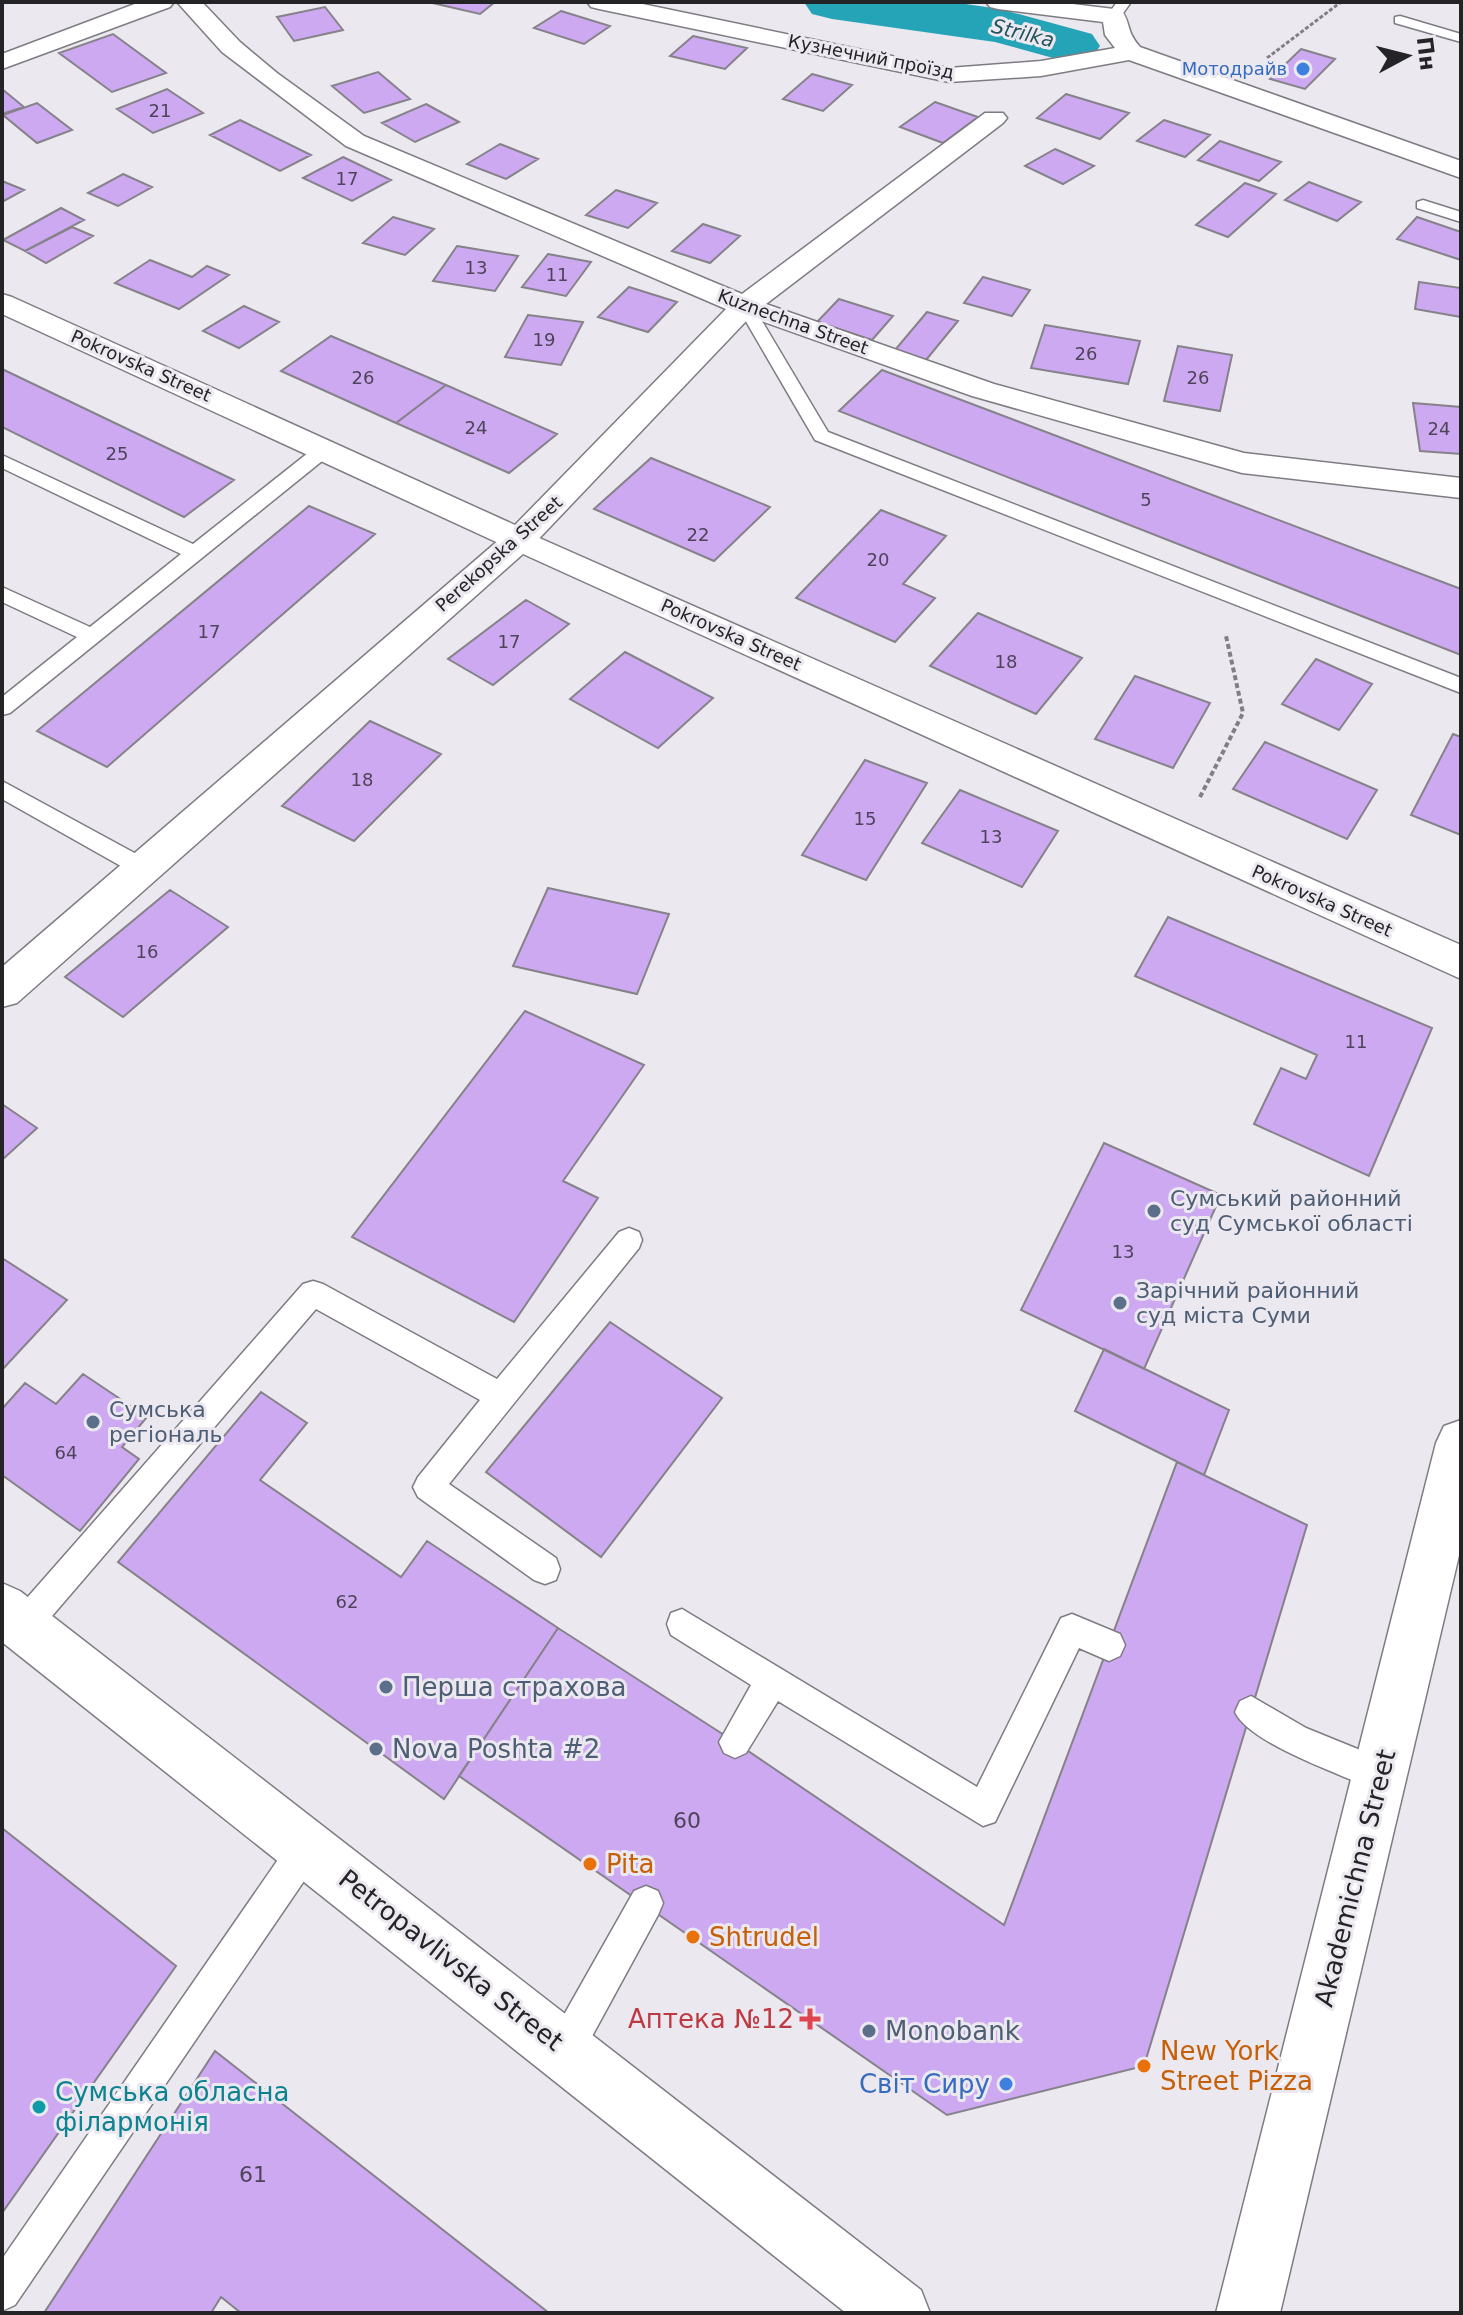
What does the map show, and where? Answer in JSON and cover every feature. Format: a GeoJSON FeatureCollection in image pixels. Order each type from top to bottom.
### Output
{"type":"FeatureCollection","features":[{"type":"Feature","properties":{"kind":"street"},"geometry":{"type":"LineString","coordinates":[[2,62],[162,2]]}},
{"type":"Feature","properties":{"kind":"street","name":"Kuznechna Street"},"geometry":{"type":"LineString","coordinates":[[189,2],[231,47],[268,78],[355,141],[745,306],[983,390],[1242,463],[1461,488]]}},
{"type":"Feature","properties":{"kind":"street","name":"Кузнечний проїзд"},"geometry":{"type":"LineString","coordinates":[[599,2],[949,75],[1005,74],[1082,64],[1131,52]]}},
{"type":"Feature","properties":{"kind":"street"},"geometry":{"type":"LineString","coordinates":[[998,2],[1119,9],[1117,35],[1131,52],[1461,170]]}},
{"type":"Feature","properties":{"kind":"street","name":"Perekopska Street"},"geometry":{"type":"LineString","coordinates":[[2,991],[519,540],[745,306],[994,118]]}},
{"type":"Feature","properties":{"kind":"street","name":"Pokrovska Street"},"geometry":{"type":"LineString","coordinates":[[2,303],[519,540],[1461,963]]}},
{"type":"Feature","properties":{"kind":"street","name":"Akademichna Street"},"geometry":{"type":"LineString","coordinates":[[1248,2313],[1461,1443]]}},
{"type":"Feature","properties":{"kind":"street","name":"Petropavlivska Street"},"geometry":{"type":"LineString","coordinates":[[12,1617],[898,2313]]}},
{"type":"Feature","properties":{"kind":"lane"},"geometry":{"type":"LineString","coordinates":[[1400,20],[1461,38]]}},
{"type":"Feature","properties":{"kind":"lane"},"geometry":{"type":"LineString","coordinates":[[1423,205],[1461,217]]}},
{"type":"Feature","properties":{"kind":"lane"},"geometry":{"type":"LineString","coordinates":[[745,306],[821,436],[1461,686]]}},
{"type":"Feature","properties":{"kind":"lane"},"geometry":{"type":"LineString","coordinates":[[2,708],[325,449]]}},
{"type":"Feature","properties":{"kind":"lane"},"geometry":{"type":"LineString","coordinates":[[2,461],[195,553]]}},
{"type":"Feature","properties":{"kind":"lane"},"geometry":{"type":"LineString","coordinates":[[2,594],[92,636]]}},
{"type":"Feature","properties":{"kind":"lane"},"geometry":{"type":"LineString","coordinates":[[2,789],[143,868]]}},
{"type":"Feature","properties":{"kind":"lane"},"geometry":{"type":"LineString","coordinates":[[545,1569],[428,1487],[629,1240]]}},
{"type":"Feature","properties":{"kind":"lane"},"geometry":{"type":"LineString","coordinates":[[12,1617],[313,1293],[501,1396]]}},
{"type":"Feature","properties":{"kind":"lane"},"geometry":{"type":"LineString","coordinates":[[682,1624],[983,1810],[1072,1629],[1109,1645]]}},
{"type":"Feature","properties":{"kind":"lane"},"geometry":{"type":"LineString","coordinates":[[735,1742],[773,1679]]}},
{"type":"Feature","properties":{"kind":"lane"},"geometry":{"type":"LineString","coordinates":[[1251,1712],[1295,1739],[1380,1775]]}},
{"type":"Feature","properties":{"kind":"lane"},"geometry":{"type":"LineString","coordinates":[[2,2292],[307,1847]]}},
{"type":"Feature","properties":{"kind":"lane"},"geometry":{"type":"LineString","coordinates":[[565,2049],[646,1903]]}},
{"type":"Feature","properties":{"kind":"path"},"geometry":{"type":"LineString","coordinates":[[1232,86],[1341,2]]}},
{"type":"Feature","properties":{"kind":"path"},"geometry":{"type":"LineString","coordinates":[[1196,805],[1243,713],[1217,593]]}},
{"type":"Feature","properties":{"kind":"building"},"geometry":{"type":"Polygon","coordinates":[[[428,2],[495,2],[480,14],[428,2]]]}},
{"type":"Feature","properties":{"kind":"building"},"geometry":{"type":"Polygon","coordinates":[[[325,7],[343,30],[294,41],[277,17],[325,7]]]}},
{"type":"Feature","properties":{"kind":"building"},"geometry":{"type":"Polygon","coordinates":[[[561,11],[610,26],[584,44],[534,28],[561,11]]]}},
{"type":"Feature","properties":{"kind":"building"},"geometry":{"type":"Polygon","coordinates":[[[113,34],[166,73],[112,92],[59,53],[113,34]]]}},
{"type":"Feature","properties":{"kind":"building"},"geometry":{"type":"Polygon","coordinates":[[[693,36],[747,48],[725,69],[670,56],[693,36]]]}},
{"type":"Feature","properties":{"kind":"building","name":"Мотодрайв"},"geometry":{"type":"Polygon","coordinates":[[[1301,49],[1335,59],[1305,89],[1270,79],[1301,49]]]}},
{"type":"Feature","properties":{"kind":"building"},"geometry":{"type":"Polygon","coordinates":[[[378,72],[410,99],[364,113],[332,86],[378,72]]]}},
{"type":"Feature","properties":{"kind":"building"},"geometry":{"type":"Polygon","coordinates":[[[812,74],[852,85],[823,111],[783,99],[812,74]]]}},
{"type":"Feature","properties":{"kind":"building"},"geometry":{"type":"Polygon","coordinates":[[[2,89],[24,107],[2,114],[2,89]]]}},
{"type":"Feature","properties":{"kind":"building"},"geometry":{"type":"Polygon","coordinates":[[[167,89],[203,113],[153,133],[117,109],[167,89]]]}},
{"type":"Feature","properties":{"kind":"building"},"geometry":{"type":"Polygon","coordinates":[[[1066,94],[1129,113],[1100,139],[1037,118],[1066,94]]]}},
{"type":"Feature","properties":{"kind":"building"},"geometry":{"type":"Polygon","coordinates":[[[935,102],[978,117],[943,143],[900,127],[935,102]]]}},
{"type":"Feature","properties":{"kind":"building"},"geometry":{"type":"Polygon","coordinates":[[[37,103],[72,130],[37,143],[3,115],[37,103]]]}},
{"type":"Feature","properties":{"kind":"building"},"geometry":{"type":"Polygon","coordinates":[[[426,104],[459,122],[415,142],[382,123],[426,104]]]}},
{"type":"Feature","properties":{"kind":"building"},"geometry":{"type":"Polygon","coordinates":[[[240,120],[311,155],[280,171],[210,135],[240,120]]]}},
{"type":"Feature","properties":{"kind":"building"},"geometry":{"type":"Polygon","coordinates":[[[1164,120],[1210,135],[1185,157],[1137,141],[1164,120]]]}},
{"type":"Feature","properties":{"kind":"building"},"geometry":{"type":"Polygon","coordinates":[[[1220,141],[1281,162],[1259,181],[1198,160],[1220,141]]]}},
{"type":"Feature","properties":{"kind":"building"},"geometry":{"type":"Polygon","coordinates":[[[500,144],[538,159],[506,179],[467,164],[500,144]]]}},
{"type":"Feature","properties":{"kind":"building"},"geometry":{"type":"Polygon","coordinates":[[[1055,149],[1094,166],[1063,184],[1025,166],[1055,149]]]}},
{"type":"Feature","properties":{"kind":"building"},"geometry":{"type":"Polygon","coordinates":[[[343,157],[391,180],[352,201],[303,178],[343,157]]]}},
{"type":"Feature","properties":{"kind":"building"},"geometry":{"type":"Polygon","coordinates":[[[123,174],[152,187],[118,206],[88,193],[123,174]]]}},
{"type":"Feature","properties":{"kind":"building"},"geometry":{"type":"Polygon","coordinates":[[[2,181],[24,190],[2,202],[2,181]]]}},
{"type":"Feature","properties":{"kind":"building"},"geometry":{"type":"Polygon","coordinates":[[[1309,182],[1361,202],[1337,221],[1285,200],[1309,182]]]}},
{"type":"Feature","properties":{"kind":"building"},"geometry":{"type":"Polygon","coordinates":[[[1245,183],[1276,194],[1228,237],[1196,225],[1245,183]]]}},
{"type":"Feature","properties":{"kind":"building"},"geometry":{"type":"Polygon","coordinates":[[[616,190],[657,203],[628,228],[586,215],[616,190]]]}},
{"type":"Feature","properties":{"kind":"building"},"geometry":{"type":"Polygon","coordinates":[[[61,208],[84,220],[25,251],[3,240],[61,208]]]}},
{"type":"Feature","properties":{"kind":"building"},"geometry":{"type":"Polygon","coordinates":[[[393,217],[434,229],[405,255],[363,243],[393,217]]]}},
{"type":"Feature","properties":{"kind":"building"},"geometry":{"type":"Polygon","coordinates":[[[1417,217],[1461,232],[1461,260],[1397,239],[1417,217]]]}},
{"type":"Feature","properties":{"kind":"building"},"geometry":{"type":"Polygon","coordinates":[[[703,224],[740,236],[710,263],[672,251],[703,224]]]}},
{"type":"Feature","properties":{"kind":"building"},"geometry":{"type":"Polygon","coordinates":[[[72,227],[93,236],[46,263],[25,251],[72,227]]]}},
{"type":"Feature","properties":{"kind":"building"},"geometry":{"type":"Polygon","coordinates":[[[457,246],[518,256],[495,291],[433,281],[457,246]]]}},
{"type":"Feature","properties":{"kind":"building"},"geometry":{"type":"Polygon","coordinates":[[[548,254],[591,262],[566,296],[522,287],[548,254]]]}},
{"type":"Feature","properties":{"kind":"building"},"geometry":{"type":"Polygon","coordinates":[[[150,260],[192,277],[207,266],[229,275],[179,309],[115,283],[150,260]]]}},
{"type":"Feature","properties":{"kind":"building"},"geometry":{"type":"Polygon","coordinates":[[[983,277],[1030,290],[1012,316],[964,303],[983,277]]]}},
{"type":"Feature","properties":{"kind":"building"},"geometry":{"type":"Polygon","coordinates":[[[1419,282],[1461,288],[1461,317],[1415,309],[1419,282]]]}},
{"type":"Feature","properties":{"kind":"building"},"geometry":{"type":"Polygon","coordinates":[[[629,287],[677,302],[648,332],[598,317],[629,287]]]}},
{"type":"Feature","properties":{"kind":"building"},"geometry":{"type":"Polygon","coordinates":[[[839,299],[893,316],[872,340],[817,322],[839,299]]]}},
{"type":"Feature","properties":{"kind":"building"},"geometry":{"type":"Polygon","coordinates":[[[244,306],[279,322],[239,348],[203,331],[244,306]]]}},
{"type":"Feature","properties":{"kind":"building"},"geometry":{"type":"Polygon","coordinates":[[[927,312],[958,321],[926,360],[895,350],[927,312]]]}},
{"type":"Feature","properties":{"kind":"building"},"geometry":{"type":"Polygon","coordinates":[[[528,315],[583,322],[561,365],[505,357],[528,315]]]}},
{"type":"Feature","properties":{"kind":"building"},"geometry":{"type":"Polygon","coordinates":[[[1045,325],[1140,341],[1128,384],[1031,368],[1045,325]]]}},
{"type":"Feature","properties":{"kind":"building"},"geometry":{"type":"Polygon","coordinates":[[[331,336],[446,385],[396,423],[281,371],[331,336]]]}},
{"type":"Feature","properties":{"kind":"building"},"geometry":{"type":"Polygon","coordinates":[[[1178,346],[1232,355],[1220,411],[1164,401],[1178,346]]]}},
{"type":"Feature","properties":{"kind":"building"},"geometry":{"type":"Polygon","coordinates":[[[2,369],[234,480],[184,517],[2,427],[2,369]]]}},
{"type":"Feature","properties":{"kind":"building"},"geometry":{"type":"Polygon","coordinates":[[[882,370],[1461,589],[1461,655],[839,411],[882,370]]]}},
{"type":"Feature","properties":{"kind":"building"},"geometry":{"type":"Polygon","coordinates":[[[446,385],[557,434],[509,473],[396,423],[446,385]]]}},
{"type":"Feature","properties":{"kind":"building"},"geometry":{"type":"Polygon","coordinates":[[[1413,403],[1461,407],[1461,454],[1420,451],[1413,403]]]}},
{"type":"Feature","properties":{"kind":"building"},"geometry":{"type":"Polygon","coordinates":[[[651,458],[770,507],[714,561],[594,509],[651,458]]]}},
{"type":"Feature","properties":{"kind":"building"},"geometry":{"type":"Polygon","coordinates":[[[309,506],[375,534],[107,767],[37,731],[309,506]]]}},
{"type":"Feature","properties":{"kind":"building"},"geometry":{"type":"Polygon","coordinates":[[[881,510],[946,536],[903,584],[935,598],[895,642],[796,598],[881,510]]]}},
{"type":"Feature","properties":{"kind":"building"},"geometry":{"type":"Polygon","coordinates":[[[526,600],[569,624],[493,685],[448,659],[526,600]]]}},
{"type":"Feature","properties":{"kind":"building"},"geometry":{"type":"Polygon","coordinates":[[[978,613],[1082,658],[1036,714],[930,666],[978,613]]]}},
{"type":"Feature","properties":{"kind":"building"},"geometry":{"type":"Polygon","coordinates":[[[625,652],[713,698],[658,748],[570,699],[625,652]]]}},
{"type":"Feature","properties":{"kind":"building"},"geometry":{"type":"Polygon","coordinates":[[[1316,659],[1372,684],[1339,730],[1282,704],[1316,659]]]}},
{"type":"Feature","properties":{"kind":"building"},"geometry":{"type":"Polygon","coordinates":[[[1135,676],[1210,703],[1173,768],[1095,739],[1135,676]]]}},
{"type":"Feature","properties":{"kind":"building"},"geometry":{"type":"Polygon","coordinates":[[[370,721],[441,754],[354,841],[282,806],[370,721]]]}},
{"type":"Feature","properties":{"kind":"building"},"geometry":{"type":"Polygon","coordinates":[[[1453,734],[1461,737],[1461,835],[1411,815],[1453,734]]]}},
{"type":"Feature","properties":{"kind":"building"},"geometry":{"type":"Polygon","coordinates":[[[1265,742],[1377,790],[1347,839],[1233,789],[1265,742]]]}},
{"type":"Feature","properties":{"kind":"building"},"geometry":{"type":"Polygon","coordinates":[[[865,760],[927,783],[866,880],[802,855],[865,760]]]}},
{"type":"Feature","properties":{"kind":"building"},"geometry":{"type":"Polygon","coordinates":[[[960,790],[1058,831],[1022,887],[922,843],[960,790]]]}},
{"type":"Feature","properties":{"kind":"building"},"geometry":{"type":"Polygon","coordinates":[[[548,888],[669,914],[637,994],[513,966],[548,888]]]}},
{"type":"Feature","properties":{"kind":"building"},"geometry":{"type":"Polygon","coordinates":[[[170,890],[228,927],[123,1017],[65,977],[170,890]]]}},
{"type":"Feature","properties":{"kind":"building"},"geometry":{"type":"Polygon","coordinates":[[[1168,917],[1432,1028],[1369,1176],[1254,1124],[1281,1068],[1306,1079],[1317,1055],[1135,976],[1168,917]]]}},
{"type":"Feature","properties":{"kind":"building"},"geometry":{"type":"Polygon","coordinates":[[[525,1011],[644,1065],[563,1181],[598,1198],[514,1322],[352,1237],[525,1011]]]}},
{"type":"Feature","properties":{"kind":"building"},"geometry":{"type":"Polygon","coordinates":[[[2,1104],[37,1128],[2,1160],[2,1104]]]}},
{"type":"Feature","properties":{"kind":"building"},"geometry":{"type":"Polygon","coordinates":[[[1104,1143],[1221,1195],[1144,1369],[1021,1310],[1104,1143]]]}},
{"type":"Feature","properties":{"kind":"building"},"geometry":{"type":"Polygon","coordinates":[[[2,1258],[67,1300],[2,1370],[2,1258]]]}},
{"type":"Feature","properties":{"kind":"building"},"geometry":{"type":"Polygon","coordinates":[[[610,1322],[722,1398],[601,1557],[486,1472],[610,1322]]]}},
{"type":"Feature","properties":{"kind":"building"},"geometry":{"type":"Polygon","coordinates":[[[1104,1349],[1229,1410],[1204,1475],[1075,1411],[1104,1349]]]}},
{"type":"Feature","properties":{"kind":"building"},"geometry":{"type":"Polygon","coordinates":[[[83,1374],[147,1417],[122,1447],[139,1459],[80,1531],[2,1475],[2,1409],[25,1383],[56,1404],[83,1374]]]}},
{"type":"Feature","properties":{"kind":"building"},"geometry":{"type":"Polygon","coordinates":[[[261,1392],[307,1423],[260,1480],[401,1577],[427,1541],[558,1628],[444,1799],[118,1562],[261,1392]]]}},
{"type":"Feature","properties":{"kind":"building"},"geometry":{"type":"Polygon","coordinates":[[[1177,1462],[1307,1525],[1144,2066],[947,2115],[459,1776],[558,1628],[735,1742],[1004,1925],[1177,1462]]]}},
{"type":"Feature","properties":{"kind":"building","name":"Сумська обласна філармонія"},"geometry":{"type":"Polygon","coordinates":[[[2,1828],[176,1966],[2,2213],[2,1828]]]}},
{"type":"Feature","properties":{"kind":"building"},"geometry":{"type":"Polygon","coordinates":[[[215,2051],[549,2313],[241,2313],[221,2297],[211,2313],[44,2313],[215,2051]]]}},
{"type":"Feature","properties":{"kind":"waterway","name":"Strilka"},"geometry":{"type":"LineString","coordinates":[[832,2],[1000,26],[1071,46]]}},
{"type":"Feature","properties":{"kind":"place","name":"Мотодрайв"},"geometry":{"type":"Point","coordinates":[1303,69]}},
{"type":"Feature","properties":{"kind":"place","name":"Сумський районний суд Сумської області"},"geometry":{"type":"Point","coordinates":[1154,1211]}},
{"type":"Feature","properties":{"kind":"place","name":"Зарічний районний суд міста Суми"},"geometry":{"type":"Point","coordinates":[1120,1303]}},
{"type":"Feature","properties":{"kind":"place","name":"Сумська регіональ"},"geometry":{"type":"Point","coordinates":[93,1422]}},
{"type":"Feature","properties":{"kind":"place","name":"Перша страхова"},"geometry":{"type":"Point","coordinates":[386,1687]}},
{"type":"Feature","properties":{"kind":"place","name":"Nova Poshta #2"},"geometry":{"type":"Point","coordinates":[376,1749]}},
{"type":"Feature","properties":{"kind":"place","name":"Pita"},"geometry":{"type":"Point","coordinates":[590,1864]}},
{"type":"Feature","properties":{"kind":"place","name":"Shtrudel"},"geometry":{"type":"Point","coordinates":[693,1937]}},
{"type":"Feature","properties":{"kind":"place","name":"Аптека №12"},"geometry":{"type":"Point","coordinates":[810,2019]}},
{"type":"Feature","properties":{"kind":"place","name":"Monobank"},"geometry":{"type":"Point","coordinates":[869,2031]}},
{"type":"Feature","properties":{"kind":"place","name":"New York Street Pizza"},"geometry":{"type":"Point","coordinates":[1144,2066]}},
{"type":"Feature","properties":{"kind":"place","name":"Світ Сиру"},"geometry":{"type":"Point","coordinates":[1006,2084]}},
{"type":"Feature","properties":{"kind":"place","name":"Сумська обласна філармонія"},"geometry":{"type":"Point","coordinates":[39,2107]}}]}
